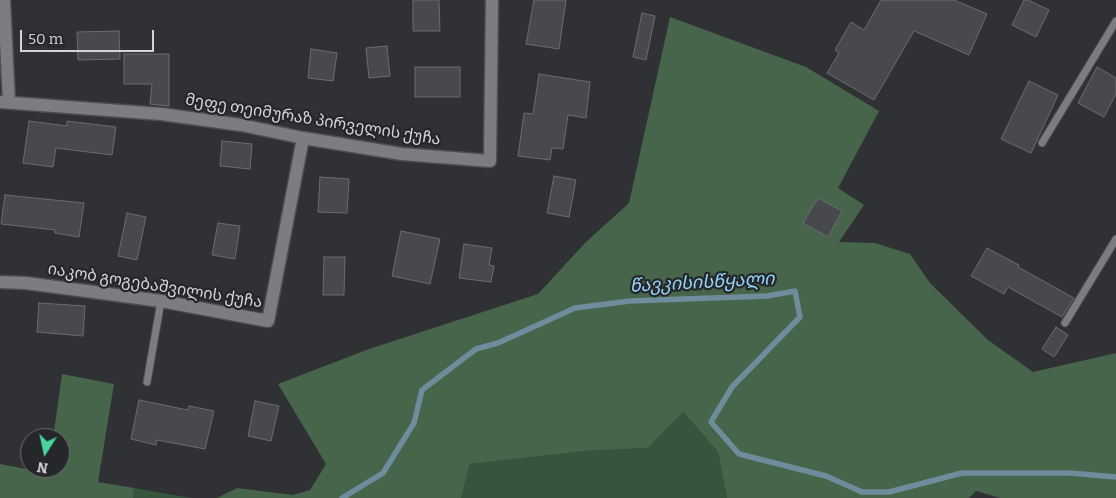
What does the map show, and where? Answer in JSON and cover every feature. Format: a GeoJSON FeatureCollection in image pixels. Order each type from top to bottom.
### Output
{"type":"FeatureCollection","features":[{"type":"Feature","properties":{"kind":"street"},"geometry":{"type":"LineString","coordinates":[[4,0],[5,102]]}},
{"type":"Feature","properties":{"kind":"street","name":"მეფე თეიმურაზ პირველის ქუჩა"},"geometry":{"type":"LineString","coordinates":[[5,102],[161,114],[241,125],[303,138],[402,154],[490,161],[492,0]]}},
{"type":"Feature","properties":{"kind":"street","name":"იაკობ გოგებაშვილის ქუჩა"},"geometry":{"type":"LineString","coordinates":[[0,282],[26,283],[161,301],[268,321],[303,138]]}},
{"type":"Feature","properties":{"kind":"lane"},"geometry":{"type":"LineString","coordinates":[[1042,143],[1116,22]]}},
{"type":"Feature","properties":{"kind":"lane"},"geometry":{"type":"LineString","coordinates":[[1065,323],[1116,239]]}},
{"type":"Feature","properties":{"kind":"lane"},"geometry":{"type":"LineString","coordinates":[[147,382],[161,301]]}},
{"type":"Feature","properties":{"kind":"green space"},"geometry":{"type":"Polygon","coordinates":[[[670,17],[806,67],[879,111],[838,188],[864,205],[839,242],[875,243],[910,254],[930,283],[988,340],[1033,372],[1116,353],[1116,498],[1000,498],[976,491],[969,498],[727,498],[718,452],[683,412],[648,448],[585,451],[470,464],[461,498],[217,498],[237,488],[293,495],[310,490],[326,464],[278,384],[369,349],[538,294],[586,242],[629,203],[670,17]]]}},
{"type":"Feature","properties":{"kind":"green space"},"geometry":{"type":"Polygon","coordinates":[[[62,374],[114,384],[98,482],[134,488],[133,498],[0,498],[0,464],[20,468],[20,478],[70,478],[70,428],[54,428],[62,374]]]}},
{"type":"Feature","properties":{"kind":"green space"},"geometry":{"type":"Polygon","coordinates":[[[683,412],[718,452],[727,498],[461,498],[470,464],[585,451],[648,448],[683,412]]]}},
{"type":"Feature","properties":{"kind":"green space"},"geometry":{"type":"Polygon","coordinates":[[[134,488],[191,498],[133,498],[134,488]]]}},
{"type":"Feature","properties":{"kind":"building"},"geometry":{"type":"Polygon","coordinates":[[[413,0],[439,0],[440,31],[413,31],[413,0]]]}},
{"type":"Feature","properties":{"kind":"building"},"geometry":{"type":"Polygon","coordinates":[[[534,0],[566,0],[559,49],[526,44],[534,0]]]}},
{"type":"Feature","properties":{"kind":"building"},"geometry":{"type":"Polygon","coordinates":[[[881,0],[954,0],[987,14],[969,55],[914,31],[874,100],[827,73],[839,53],[835,50],[851,22],[864,30],[881,0]]]}},
{"type":"Feature","properties":{"kind":"building"},"geometry":{"type":"Polygon","coordinates":[[[1024,0],[1049,10],[1036,37],[1012,25],[1024,0]]]}},
{"type":"Feature","properties":{"kind":"building"},"geometry":{"type":"Polygon","coordinates":[[[642,13],[655,16],[646,60],[633,57],[642,13]]]}},
{"type":"Feature","properties":{"kind":"building"},"geometry":{"type":"Polygon","coordinates":[[[119,31],[120,59],[78,60],[77,32],[119,31]]]}},
{"type":"Feature","properties":{"kind":"building"},"geometry":{"type":"Polygon","coordinates":[[[387,46],[390,76],[369,78],[366,48],[387,46]]]}},
{"type":"Feature","properties":{"kind":"building"},"geometry":{"type":"Polygon","coordinates":[[[311,49],[337,53],[333,81],[308,78],[311,49]]]}},
{"type":"Feature","properties":{"kind":"building"},"geometry":{"type":"Polygon","coordinates":[[[124,54],[169,54],[169,106],[150,104],[152,84],[124,84],[124,54]]]}},
{"type":"Feature","properties":{"kind":"building"},"geometry":{"type":"Polygon","coordinates":[[[415,67],[460,67],[460,97],[415,97],[415,67]]]}},
{"type":"Feature","properties":{"kind":"building"},"geometry":{"type":"Polygon","coordinates":[[[1097,67],[1116,78],[1116,94],[1104,117],[1078,103],[1097,67]]]}},
{"type":"Feature","properties":{"kind":"building"},"geometry":{"type":"Polygon","coordinates":[[[539,74],[590,82],[586,118],[568,115],[563,149],[552,148],[550,160],[518,156],[524,113],[533,114],[539,74]]]}},
{"type":"Feature","properties":{"kind":"building"},"geometry":{"type":"Polygon","coordinates":[[[1029,81],[1058,95],[1031,153],[1001,139],[1029,81]]]}},
{"type":"Feature","properties":{"kind":"building"},"geometry":{"type":"Polygon","coordinates":[[[29,121],[67,126],[67,121],[116,127],[112,155],[56,148],[53,167],[23,163],[29,121]]]}},
{"type":"Feature","properties":{"kind":"building"},"geometry":{"type":"Polygon","coordinates":[[[222,141],[252,144],[250,169],[220,166],[222,141]]]}},
{"type":"Feature","properties":{"kind":"building"},"geometry":{"type":"Polygon","coordinates":[[[554,176],[576,180],[569,217],[547,213],[554,176]]]}},
{"type":"Feature","properties":{"kind":"building"},"geometry":{"type":"Polygon","coordinates":[[[320,177],[349,179],[347,213],[318,212],[320,177]]]}},
{"type":"Feature","properties":{"kind":"building"},"geometry":{"type":"Polygon","coordinates":[[[5,195],[84,203],[79,237],[55,233],[55,230],[1,224],[5,195]]]}},
{"type":"Feature","properties":{"kind":"building"},"geometry":{"type":"Polygon","coordinates":[[[818,198],[842,211],[828,237],[803,223],[818,198]]]}},
{"type":"Feature","properties":{"kind":"building"},"geometry":{"type":"Polygon","coordinates":[[[127,213],[146,217],[137,260],[118,256],[127,213]]]}},
{"type":"Feature","properties":{"kind":"building"},"geometry":{"type":"Polygon","coordinates":[[[218,223],[240,226],[235,259],[212,255],[218,223]]]}},
{"type":"Feature","properties":{"kind":"building"},"geometry":{"type":"Polygon","coordinates":[[[401,231],[440,239],[430,284],[392,276],[401,231]]]}},
{"type":"Feature","properties":{"kind":"building"},"geometry":{"type":"Polygon","coordinates":[[[464,244],[492,248],[489,265],[494,266],[491,282],[459,278],[464,244]]]}},
{"type":"Feature","properties":{"kind":"building"},"geometry":{"type":"Polygon","coordinates":[[[987,248],[1074,298],[1062,317],[1008,287],[1004,294],[971,276],[987,248]]]}},
{"type":"Feature","properties":{"kind":"building"},"geometry":{"type":"Polygon","coordinates":[[[324,257],[345,257],[344,295],[323,295],[324,257]]]}},
{"type":"Feature","properties":{"kind":"building"},"geometry":{"type":"Polygon","coordinates":[[[39,303],[85,306],[83,336],[37,332],[39,303]]]}},
{"type":"Feature","properties":{"kind":"building"},"geometry":{"type":"Polygon","coordinates":[[[1056,327],[1068,335],[1054,357],[1042,349],[1056,327]]]}},
{"type":"Feature","properties":{"kind":"building"},"geometry":{"type":"Polygon","coordinates":[[[139,400],[188,410],[189,406],[214,411],[205,449],[157,440],[156,445],[131,439],[139,400]]]}},
{"type":"Feature","properties":{"kind":"building"},"geometry":{"type":"Polygon","coordinates":[[[255,401],[279,406],[271,441],[248,436],[255,401]]]}},
{"type":"Feature","properties":{"kind":"waterway","name":"წავკისისწყალი"},"geometry":{"type":"LineString","coordinates":[[342,498],[383,473],[414,423],[422,390],[476,349],[498,343],[575,308],[630,301],[767,296],[795,291],[800,317],[732,387],[711,422],[739,454],[826,476],[862,492],[889,492],[962,473],[1070,473],[1116,477]]}}]}
